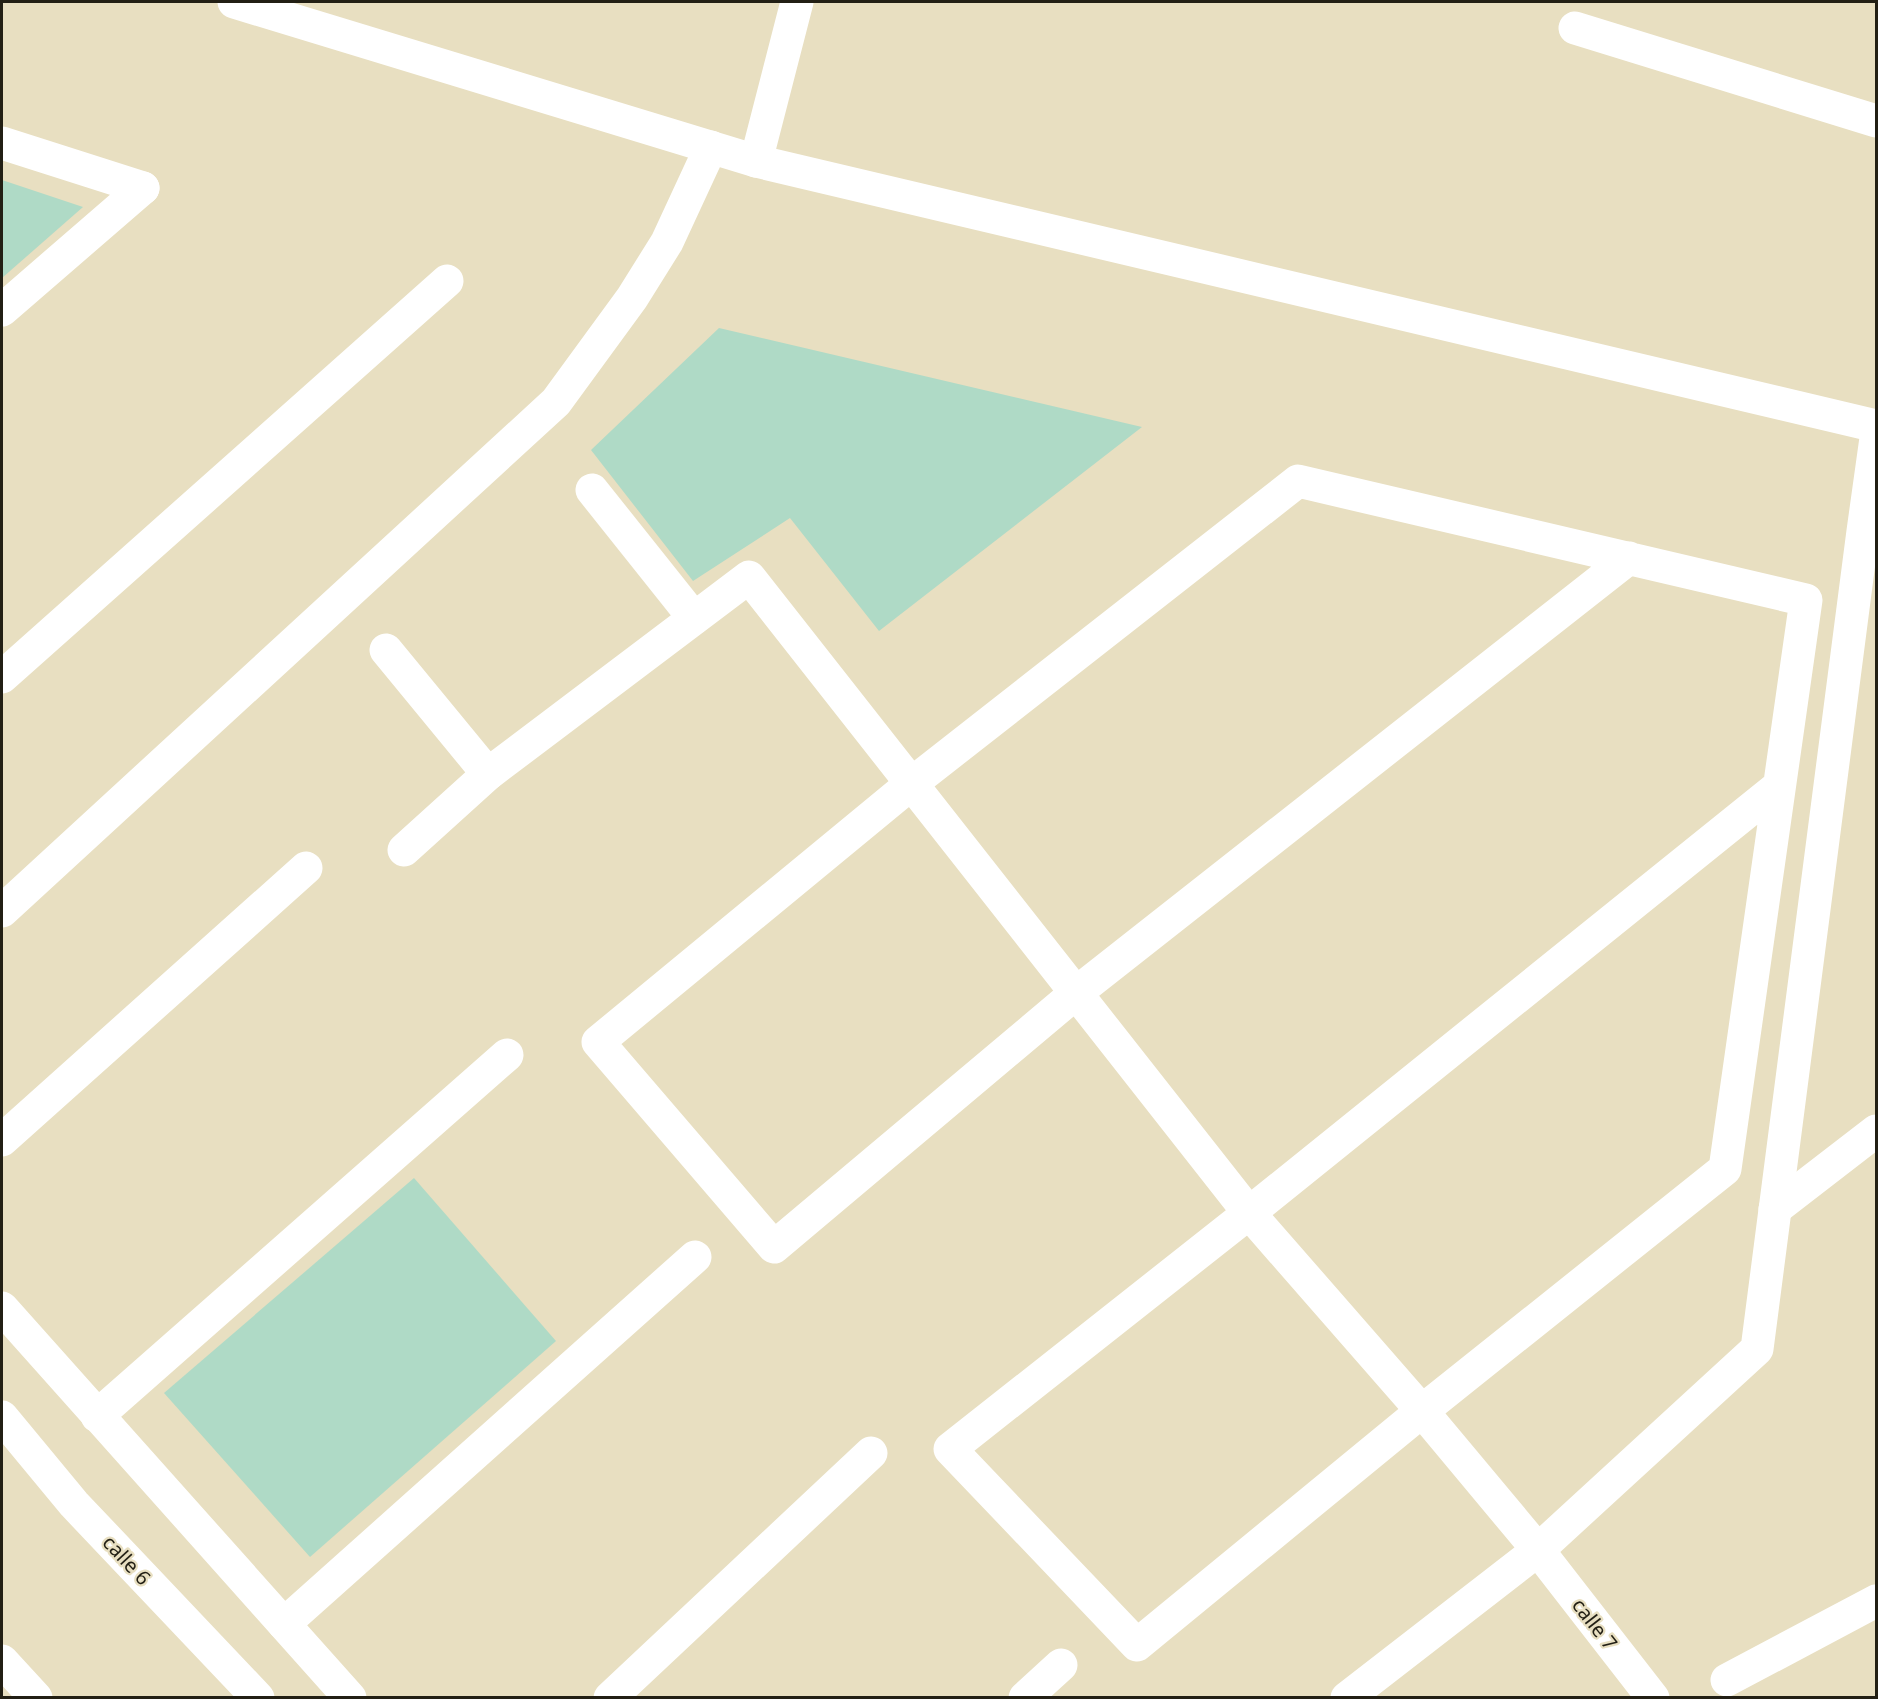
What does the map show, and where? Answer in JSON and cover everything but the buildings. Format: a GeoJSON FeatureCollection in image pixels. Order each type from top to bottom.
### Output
{"type":"FeatureCollection","features":[{"type":"Feature","properties":{"kind":"street"},"geometry":{"type":"LineString","coordinates":[[234,2],[756,161],[1876,426]]}},
{"type":"Feature","properties":{"kind":"street"},"geometry":{"type":"LineString","coordinates":[[756,161],[797,2]]}},
{"type":"Feature","properties":{"kind":"street"},"geometry":{"type":"LineString","coordinates":[[1575,28],[1876,121]]}},
{"type":"Feature","properties":{"kind":"street"},"geometry":{"type":"LineString","coordinates":[[2,143],[143,188],[2,310]]}},
{"type":"Feature","properties":{"kind":"street"},"geometry":{"type":"LineString","coordinates":[[2,911],[556,402],[632,298],[667,242],[711,147]]}},
{"type":"Feature","properties":{"kind":"street"},"geometry":{"type":"LineString","coordinates":[[2,677],[447,281]]}},
{"type":"Feature","properties":{"kind":"street"},"geometry":{"type":"LineString","coordinates":[[1347,1698],[1538,1550],[1757,1348],[1876,438]]}},
{"type":"Feature","properties":{"kind":"street"},"geometry":{"type":"LineString","coordinates":[[1629,558],[1076,993],[774,1247],[598,1042],[911,784],[1298,481],[1629,558],[1806,600],[1725,1169],[1422,1411],[1137,1645],[950,1449],[1249,1213],[1779,786]]}},
{"type":"Feature","properties":{"kind":"street"},"geometry":{"type":"LineString","coordinates":[[404,850],[488,774],[694,618],[592,490]]}},
{"type":"Feature","properties":{"kind":"street","name":"calle 7"},"geometry":{"type":"LineString","coordinates":[[694,618],[749,577],[1249,1213],[1422,1411],[1538,1550],[1653,1698]]}},
{"type":"Feature","properties":{"kind":"street"},"geometry":{"type":"LineString","coordinates":[[386,650],[488,774]]}},
{"type":"Feature","properties":{"kind":"street"},"geometry":{"type":"LineString","coordinates":[[2,1140],[306,868]]}},
{"type":"Feature","properties":{"kind":"street"},"geometry":{"type":"LineString","coordinates":[[97,1416],[507,1055]]}},
{"type":"Feature","properties":{"kind":"street"},"geometry":{"type":"LineString","coordinates":[[1775,1209],[1876,1131]]}},
{"type":"Feature","properties":{"kind":"street"},"geometry":{"type":"LineString","coordinates":[[284,1624],[695,1257]]}},
{"type":"Feature","properties":{"kind":"street"},"geometry":{"type":"LineString","coordinates":[[2,1308],[350,1698]]}},
{"type":"Feature","properties":{"kind":"street","name":"calle 6"},"geometry":{"type":"LineString","coordinates":[[2,1417],[74,1504],[258,1698]]}},
{"type":"Feature","properties":{"kind":"street"},"geometry":{"type":"LineString","coordinates":[[610,1698],[871,1453]]}},
{"type":"Feature","properties":{"kind":"street"},"geometry":{"type":"LineString","coordinates":[[1727,1680],[1876,1601]]}},
{"type":"Feature","properties":{"kind":"street"},"geometry":{"type":"LineString","coordinates":[[2,1661],[36,1698]]}},
{"type":"Feature","properties":{"kind":"street"},"geometry":{"type":"LineString","coordinates":[[1025,1698],[1061,1665]]}},
{"type":"Feature","properties":{"kind":"green space"},"geometry":{"type":"Polygon","coordinates":[[[2,180],[83,207],[2,278],[2,180]]]}},
{"type":"Feature","properties":{"kind":"green space"},"geometry":{"type":"Polygon","coordinates":[[[719,328],[1142,427],[879,631],[790,518],[693,581],[591,450],[719,328]]]}},
{"type":"Feature","properties":{"kind":"green space"},"geometry":{"type":"Polygon","coordinates":[[[414,1178],[556,1341],[310,1557],[164,1393],[414,1178]]]}}]}
